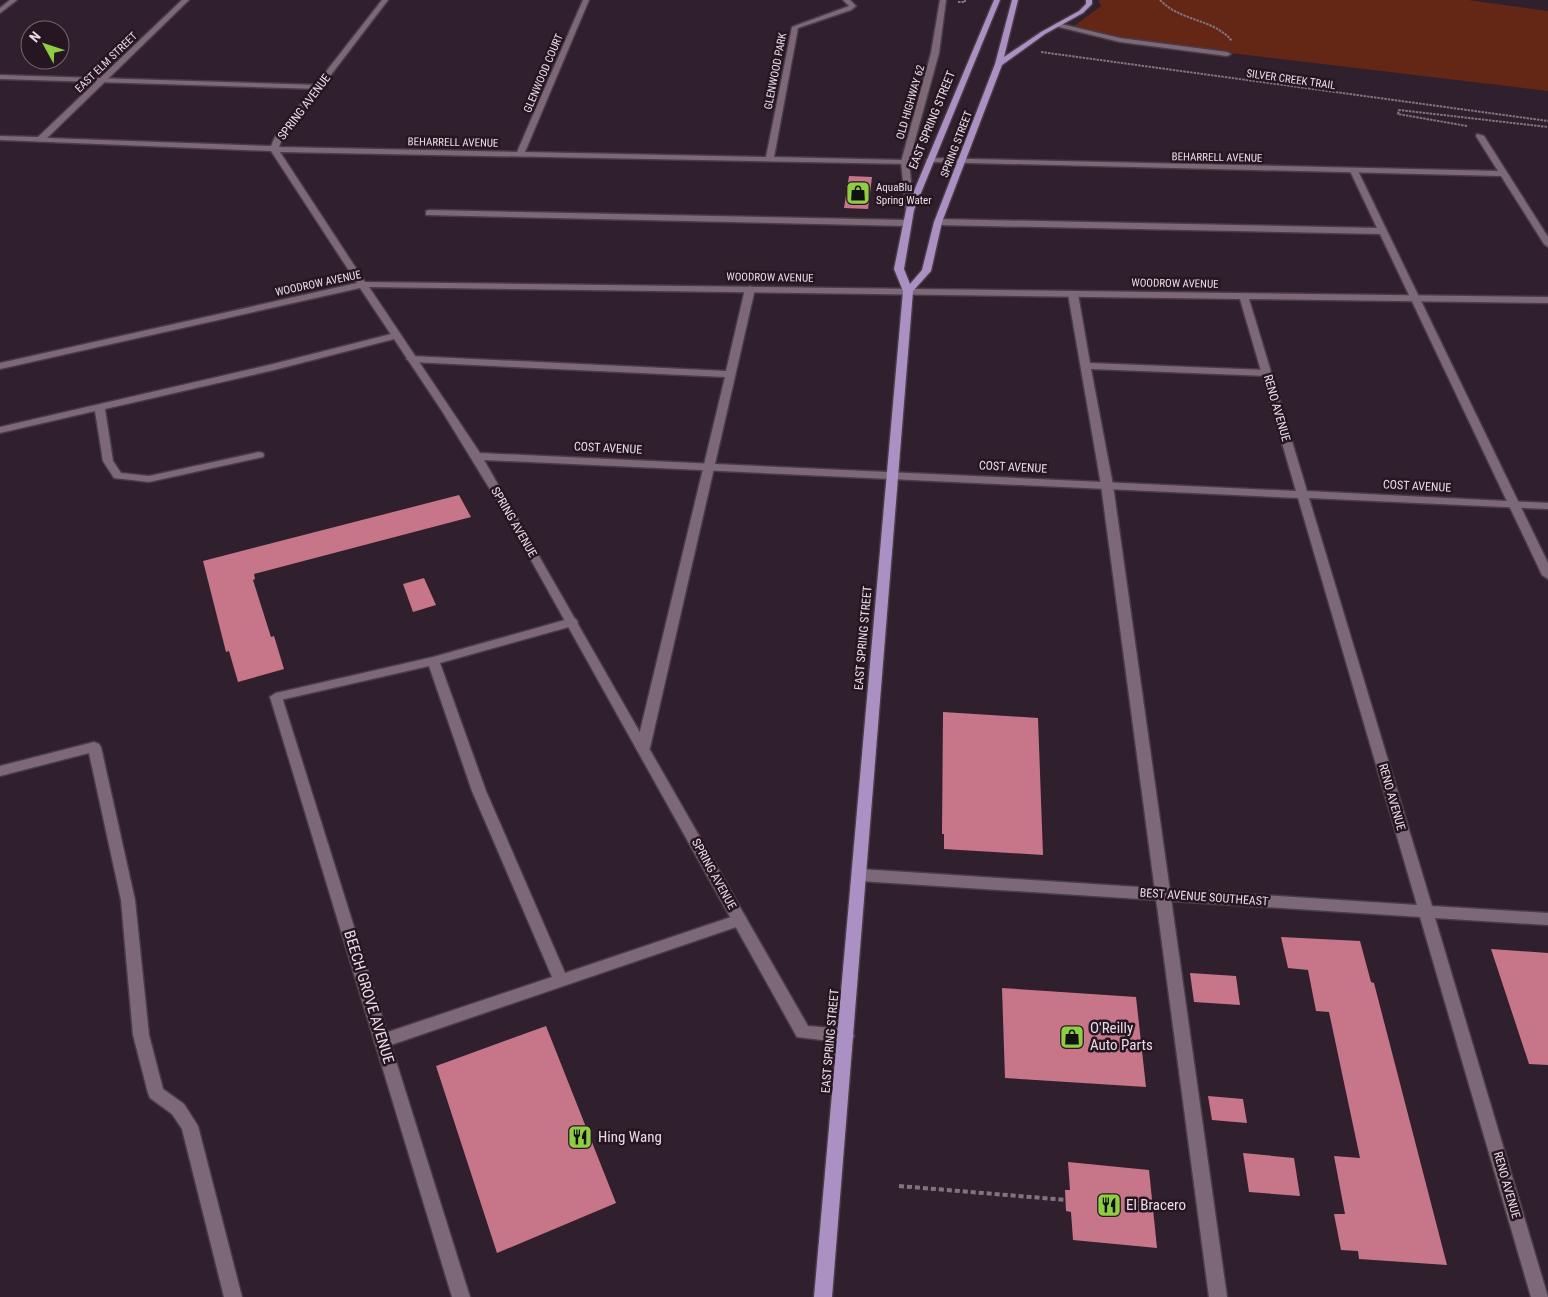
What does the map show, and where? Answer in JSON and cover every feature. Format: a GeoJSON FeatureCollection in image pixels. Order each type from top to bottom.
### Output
{"type":"FeatureCollection","features":[{"type":"Feature","properties":{"kind":"main road","name":"EAST SPRING STREET"},"geometry":{"type":"LineString","coordinates":[[823,1297],[908,291],[899,269],[906,223],[910,210],[997,0]]}},
{"type":"Feature","properties":{"kind":"main road","name":"SPRING STREET"},"geometry":{"type":"LineString","coordinates":[[908,291],[926,271],[938,222],[999,64],[1015,0]]}},
{"type":"Feature","properties":{"kind":"main road"},"geometry":{"type":"LineString","coordinates":[[999,64],[1023,46],[1086,8],[1089,0]]}},
{"type":"Feature","properties":{"kind":"street"},"geometry":{"type":"LineString","coordinates":[[0,11],[14,0]]}},
{"type":"Feature","properties":{"kind":"street","name":"EAST ELM STREET"},"geometry":{"type":"LineString","coordinates":[[40,140],[186,0]]}},
{"type":"Feature","properties":{"kind":"street","name":"SPRING AVENUE"},"geometry":{"type":"LineString","coordinates":[[385,0],[278,139],[274,149],[308,205],[476,456],[572,622],[803,1032],[846,1036]]}},
{"type":"Feature","properties":{"kind":"street","name":"GLENWOOD COURT"},"geometry":{"type":"LineString","coordinates":[[520,155],[586,0]]}},
{"type":"Feature","properties":{"kind":"street","name":"GLENWOOD PARK"},"geometry":{"type":"LineString","coordinates":[[768,160],[795,27],[853,6],[846,0]]}},
{"type":"Feature","properties":{"kind":"street","name":"OLD HIGHWAY 62"},"geometry":{"type":"LineString","coordinates":[[910,210],[905,162],[936,53],[943,0]]}},
{"type":"Feature","properties":{"kind":"street"},"geometry":{"type":"LineString","coordinates":[[1057,25],[1094,36],[1131,43],[1227,54]]}},
{"type":"Feature","properties":{"kind":"street"},"geometry":{"type":"LineString","coordinates":[[0,77],[319,87]]}},
{"type":"Feature","properties":{"kind":"street"},"geometry":{"type":"LineString","coordinates":[[1480,136],[1548,244]]}},
{"type":"Feature","properties":{"kind":"street","name":"BEHARRELL AVENUE"},"geometry":{"type":"LineString","coordinates":[[0,138],[274,149],[905,162]]}},
{"type":"Feature","properties":{"kind":"street","name":"BEHARRELL AVENUE"},"geometry":{"type":"LineString","coordinates":[[930,160],[1504,174]]}},
{"type":"Feature","properties":{"kind":"street"},"geometry":{"type":"LineString","coordinates":[[1354,171],[1516,504],[1548,575]]}},
{"type":"Feature","properties":{"kind":"street"},"geometry":{"type":"LineString","coordinates":[[429,214],[906,223]]}},
{"type":"Feature","properties":{"kind":"street"},"geometry":{"type":"LineString","coordinates":[[938,222],[1383,231]]}},
{"type":"Feature","properties":{"kind":"street","name":"WOODROW AVENUE"},"geometry":{"type":"LineString","coordinates":[[0,366],[362,285],[1548,300]]}},
{"type":"Feature","properties":{"kind":"street"},"geometry":{"type":"LineString","coordinates":[[643,748],[750,289]]}},
{"type":"Feature","properties":{"kind":"street"},"geometry":{"type":"LineString","coordinates":[[1073,294],[1107,485],[1218,1297]]}},
{"type":"Feature","properties":{"kind":"street","name":"RENO AVENUE"},"geometry":{"type":"LineString","coordinates":[[1244,296],[1540,1297]]}},
{"type":"Feature","properties":{"kind":"street"},"geometry":{"type":"LineString","coordinates":[[0,430],[395,336]]}},
{"type":"Feature","properties":{"kind":"street"},"geometry":{"type":"LineString","coordinates":[[411,359],[730,374]]}},
{"type":"Feature","properties":{"kind":"street"},"geometry":{"type":"LineString","coordinates":[[1086,366],[1267,373]]}},
{"type":"Feature","properties":{"kind":"street"},"geometry":{"type":"LineString","coordinates":[[99,407],[108,461],[118,476],[149,479],[259,455]]}},
{"type":"Feature","properties":{"kind":"street","name":"COST AVENUE"},"geometry":{"type":"LineString","coordinates":[[476,456],[1548,506]]}},
{"type":"Feature","properties":{"kind":"street"},"geometry":{"type":"LineString","coordinates":[[561,980],[479,791],[433,661],[572,622]]}},
{"type":"Feature","properties":{"kind":"street","name":"BEECH GROVE AVENUE"},"geometry":{"type":"LineString","coordinates":[[433,661],[276,698],[461,1297]]}},
{"type":"Feature","properties":{"kind":"street"},"geometry":{"type":"LineString","coordinates":[[0,771],[94,747],[128,900],[141,1035],[156,1093],[178,1109],[190,1126],[233,1297]]}},
{"type":"Feature","properties":{"kind":"street","name":"BEST AVENUE SOUTHEAST"},"geometry":{"type":"LineString","coordinates":[[860,876],[1548,919]]}},
{"type":"Feature","properties":{"kind":"street"},"geometry":{"type":"LineString","coordinates":[[382,1041],[740,920]]}},
{"type":"Feature","properties":{"kind":"path"},"geometry":{"type":"LineString","coordinates":[[1160,0],[1167,11],[1226,32],[1232,41],[1227,54]]}},
{"type":"Feature","properties":{"kind":"path","name":"SILVER CREEK TRAIL"},"geometry":{"type":"LineString","coordinates":[[1033,51],[1548,120]]}},
{"type":"Feature","properties":{"kind":"path"},"geometry":{"type":"LineString","coordinates":[[1473,127],[1398,114],[1399,110],[1548,127]]}},
{"type":"Feature","properties":{"kind":"path"},"geometry":{"type":"LineString","coordinates":[[899,1186],[1066,1200]]}},
{"type":"Feature","properties":{"kind":"shaded area"},"geometry":{"type":"Polygon","coordinates":[[[1098,0],[1468,0],[1548,11],[1548,91],[1147,43],[1091,33],[1074,26],[1101,6],[1098,0]]]}},
{"type":"Feature","properties":{"kind":"building","name":"AquaBlu Spring Water"},"geometry":{"type":"Polygon","coordinates":[[[849,176],[872,177],[868,209],[844,208],[849,176]]]}},
{"type":"Feature","properties":{"kind":"building"},"geometry":{"type":"Polygon","coordinates":[[[459,495],[471,517],[254,574],[255,579],[253,580],[271,637],[274,636],[284,669],[238,682],[229,651],[226,652],[203,561],[459,495]]]}},
{"type":"Feature","properties":{"kind":"building"},"geometry":{"type":"Polygon","coordinates":[[[424,578],[436,605],[413,612],[403,584],[424,578]]]}},
{"type":"Feature","properties":{"kind":"building"},"geometry":{"type":"Polygon","coordinates":[[[943,712],[1038,718],[1043,855],[944,849],[944,834],[942,834],[943,712]]]}},
{"type":"Feature","properties":{"kind":"building"},"geometry":{"type":"Polygon","coordinates":[[[1281,937],[1360,941],[1371,982],[1374,983],[1447,1265],[1359,1259],[1358,1251],[1341,1250],[1334,1214],[1345,1214],[1334,1156],[1360,1158],[1329,1012],[1316,1011],[1308,970],[1288,968],[1281,937]]]}},
{"type":"Feature","properties":{"kind":"building"},"geometry":{"type":"Polygon","coordinates":[[[1491,949],[1548,953],[1548,1065],[1529,1064],[1491,949]]]}},
{"type":"Feature","properties":{"kind":"building"},"geometry":{"type":"Polygon","coordinates":[[[1190,973],[1236,976],[1240,1005],[1194,1002],[1190,973]]]}},
{"type":"Feature","properties":{"kind":"building","name":"O'Reilly Auto Parts"},"geometry":{"type":"Polygon","coordinates":[[[1002,988],[1136,997],[1146,1087],[1005,1078],[1002,988]]]}},
{"type":"Feature","properties":{"kind":"building"},"geometry":{"type":"Polygon","coordinates":[[[546,1026],[616,1203],[497,1253],[436,1066],[546,1026]]]}},
{"type":"Feature","properties":{"kind":"building"},"geometry":{"type":"Polygon","coordinates":[[[1208,1096],[1243,1099],[1247,1123],[1212,1120],[1208,1096]]]}},
{"type":"Feature","properties":{"kind":"building"},"geometry":{"type":"Polygon","coordinates":[[[1243,1153],[1294,1158],[1300,1196],[1249,1192],[1243,1153]]]}},
{"type":"Feature","properties":{"kind":"building","name":"El Bracero"},"geometry":{"type":"Polygon","coordinates":[[[1068,1162],[1149,1170],[1157,1248],[1073,1240],[1071,1212],[1066,1211],[1065,1190],[1070,1190],[1068,1162]]]}},
{"type":"Feature","properties":{"kind":"place","name":"AquaBlu Spring Water"},"geometry":{"type":"Point","coordinates":[858,193]}},
{"type":"Feature","properties":{"kind":"place","name":"O'Reilly Auto Parts"},"geometry":{"type":"Point","coordinates":[1072,1037]}},
{"type":"Feature","properties":{"kind":"place","name":"Hing Wang"},"geometry":{"type":"Point","coordinates":[580,1137]}},
{"type":"Feature","properties":{"kind":"place","name":"El Bracero"},"geometry":{"type":"Point","coordinates":[1109,1205]}}]}
